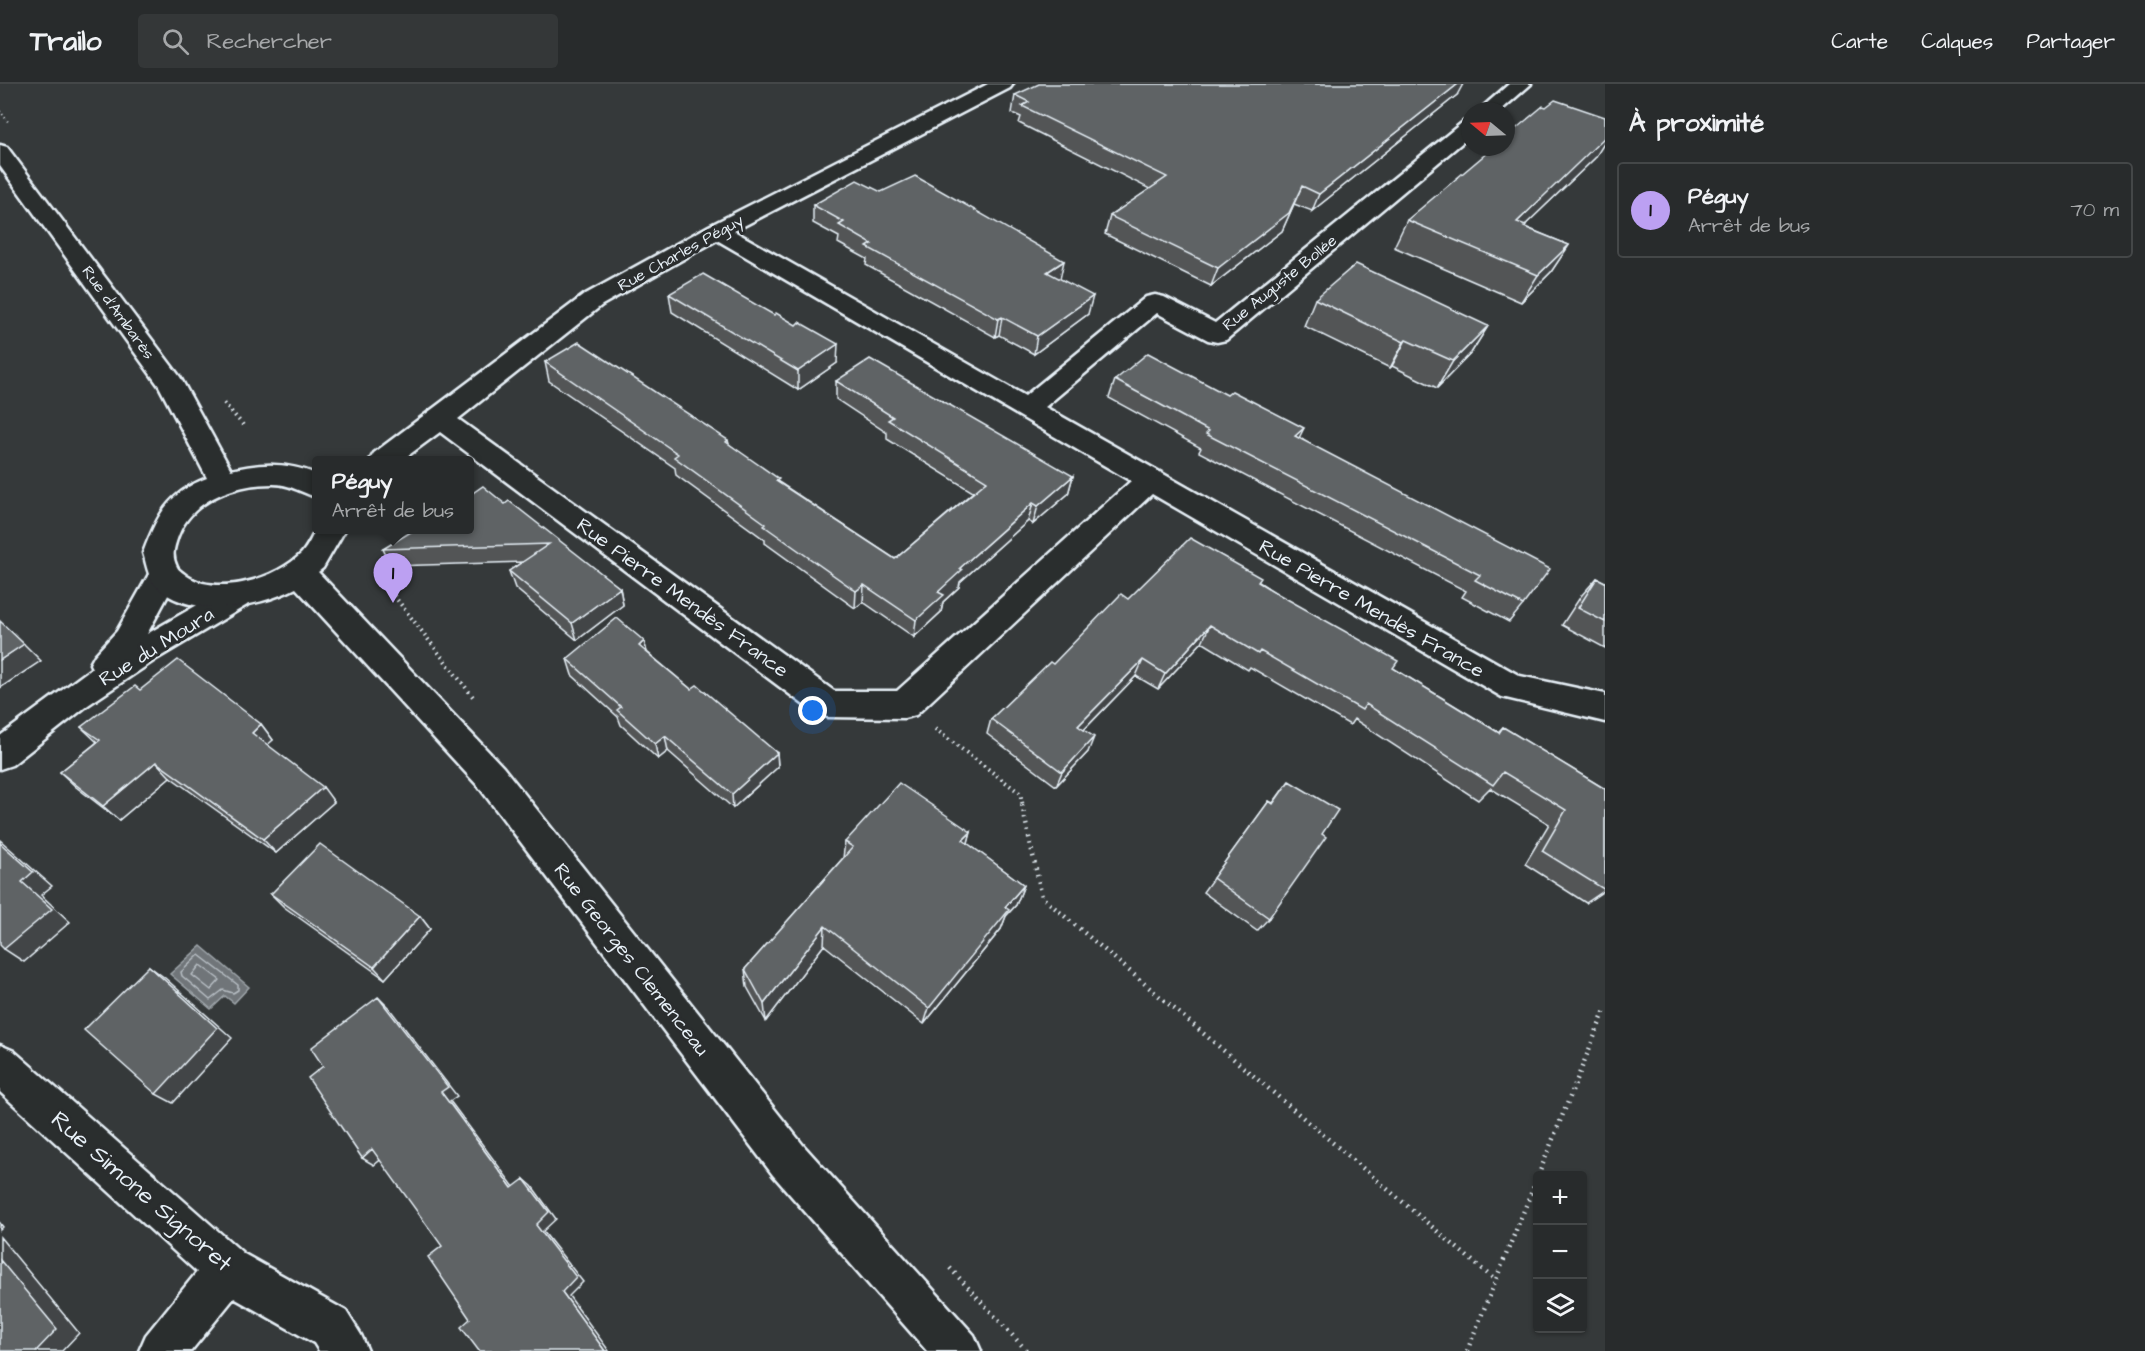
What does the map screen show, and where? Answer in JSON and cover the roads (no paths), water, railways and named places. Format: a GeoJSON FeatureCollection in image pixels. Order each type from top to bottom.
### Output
{"type":"FeatureCollection","features":[{"type":"Feature","properties":{"kind":"street","name":"Rue Charles Péguy"},"geometry":{"type":"LineString","coordinates":[[390,456],[440,420],[593,300],[717,231],[1003,84]]}},
{"type":"Feature","properties":{"kind":"street"},"geometry":{"type":"LineString","coordinates":[[1499,102],[1521,84]]}},
{"type":"Feature","properties":{"kind":"street","name":"Rue Auguste Bollée"},"geometry":{"type":"LineString","coordinates":[[1026,409],[1155,302],[1217,334],[1461,133]]}},
{"type":"Feature","properties":{"kind":"street","name":"Rue d'Ambarès"},"geometry":{"type":"LineString","coordinates":[[0,151],[171,383],[223,482]]}},
{"type":"Feature","properties":{"kind":"street","name":"Rue Pierre Mendès France"},"geometry":{"type":"LineString","coordinates":[[717,231],[1513,688],[1605,708]]}},
{"type":"Feature","properties":{"kind":"street","name":"Rue Pierre Mendès France"},"geometry":{"type":"LineString","coordinates":[[440,420],[828,704],[904,705],[1150,480]]}},
{"type":"Feature","properties":{"kind":"street"},"geometry":{"type":"LineString","coordinates":[[312,485],[297,477],[278,473],[251,475],[223,482],[196,496],[174,514],[161,535],[158,556],[164,575],[182,589],[206,597],[236,597],[259,592],[299,572],[316,557],[330,534]]}},
{"type":"Feature","properties":{"kind":"street","name":"Rue Georges Clemenceau"},"geometry":{"type":"LineString","coordinates":[[299,572],[491,777],[788,1160],[958,1351]]}},
{"type":"Feature","properties":{"kind":"street","name":"Rue du Moura"},"geometry":{"type":"LineString","coordinates":[[76,696],[128,640],[164,575]]}},
{"type":"Feature","properties":{"kind":"street","name":"Rue du Moura"},"geometry":{"type":"LineString","coordinates":[[0,755],[76,696],[147,649],[236,597]]}},
{"type":"Feature","properties":{"kind":"street","name":"Rue Simone Signoret"},"geometry":{"type":"LineString","coordinates":[[0,1065],[228,1270],[330,1327],[345,1351]]}},
{"type":"Feature","properties":{"kind":"street"},"geometry":{"type":"LineString","coordinates":[[162,1351],[228,1270]]}},
{"type":"Feature","properties":{"kind":"water"},"geometry":{"type":"Polygon","coordinates":[[[201,946],[249,987],[234,1003],[225,996],[211,1009],[170,974],[201,946]]]}},
{"type":"Feature","properties":{"kind":"place","name":"Péguy"},"geometry":{"type":"Point","coordinates":[393,603]}}]}
